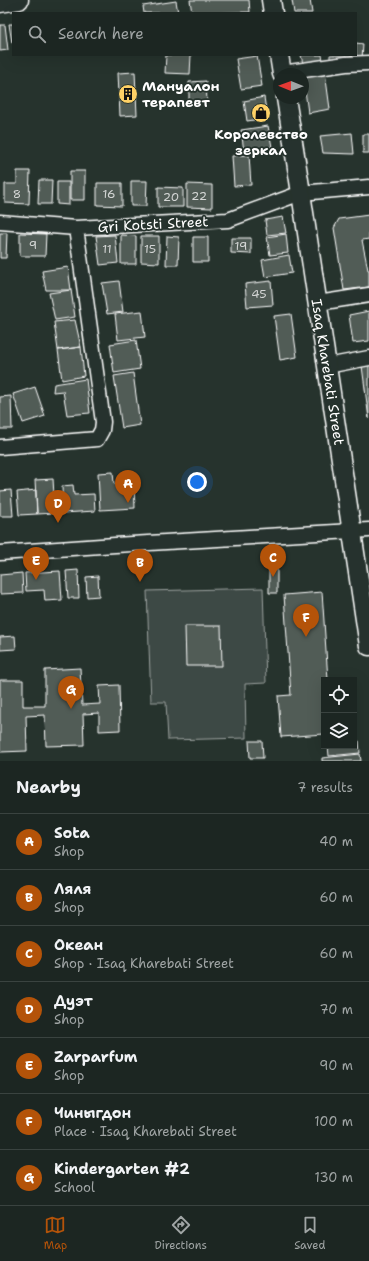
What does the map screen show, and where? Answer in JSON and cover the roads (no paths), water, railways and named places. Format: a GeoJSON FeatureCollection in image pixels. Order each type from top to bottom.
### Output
{"type":"FeatureCollection","features":[{"type":"Feature","properties":{"kind":"main road"},"geometry":{"type":"LineString","coordinates":[[0,3],[19,0]]}},
{"type":"Feature","properties":{"kind":"main road"},"geometry":{"type":"LineString","coordinates":[[271,0],[273,12]]}},
{"type":"Feature","properties":{"kind":"main road"},"geometry":{"type":"LineString","coordinates":[[279,56],[281,68]]}},
{"type":"Feature","properties":{"kind":"main road","name":"Isaq Kharebati Street"},"geometry":{"type":"LineString","coordinates":[[287,104],[302,192],[327,366],[361,531],[369,646]]}},
{"type":"Feature","properties":{"kind":"street"},"geometry":{"type":"LineString","coordinates":[[309,69],[346,64],[369,63]]}},
{"type":"Feature","properties":{"kind":"street","name":"Gri Kotsti Street"},"geometry":{"type":"LineString","coordinates":[[0,222],[76,228],[228,220],[302,192],[369,187]]}},
{"type":"Feature","properties":{"kind":"street"},"geometry":{"type":"LineString","coordinates":[[0,447],[97,439],[102,430],[103,422],[76,228]]}},
{"type":"Feature","properties":{"kind":"street"},"geometry":{"type":"LineString","coordinates":[[318,303],[369,295]]}},
{"type":"Feature","properties":{"kind":"street"},"geometry":{"type":"LineString","coordinates":[[327,366],[369,358]]}},
{"type":"Feature","properties":{"kind":"street"},"geometry":{"type":"LineString","coordinates":[[0,553],[115,544],[361,531]]}},
{"type":"Feature","properties":{"kind":"place","name":"Мануалон терапевт"},"geometry":{"type":"Point","coordinates":[128,94]}},
{"type":"Feature","properties":{"kind":"place","name":"Королевство зеркал"},"geometry":{"type":"Point","coordinates":[261,113]}},
{"type":"Feature","properties":{"kind":"place","name":"Sota"},"geometry":{"type":"Point","coordinates":[128,503]}},
{"type":"Feature","properties":{"kind":"place","name":"Дуэт"},"geometry":{"type":"Point","coordinates":[58,523]}},
{"type":"Feature","properties":{"kind":"place","name":"Океан"},"geometry":{"type":"Point","coordinates":[273,577]}},
{"type":"Feature","properties":{"kind":"place","name":"Zarparfum"},"geometry":{"type":"Point","coordinates":[36,580]}},
{"type":"Feature","properties":{"kind":"place","name":"Ляля"},"geometry":{"type":"Point","coordinates":[140,582]}},
{"type":"Feature","properties":{"kind":"place","name":"Чиныгдон"},"geometry":{"type":"Point","coordinates":[306,637]}},
{"type":"Feature","properties":{"kind":"place","name":"Kindergarten #2"},"geometry":{"type":"Point","coordinates":[71,709]}}]}
